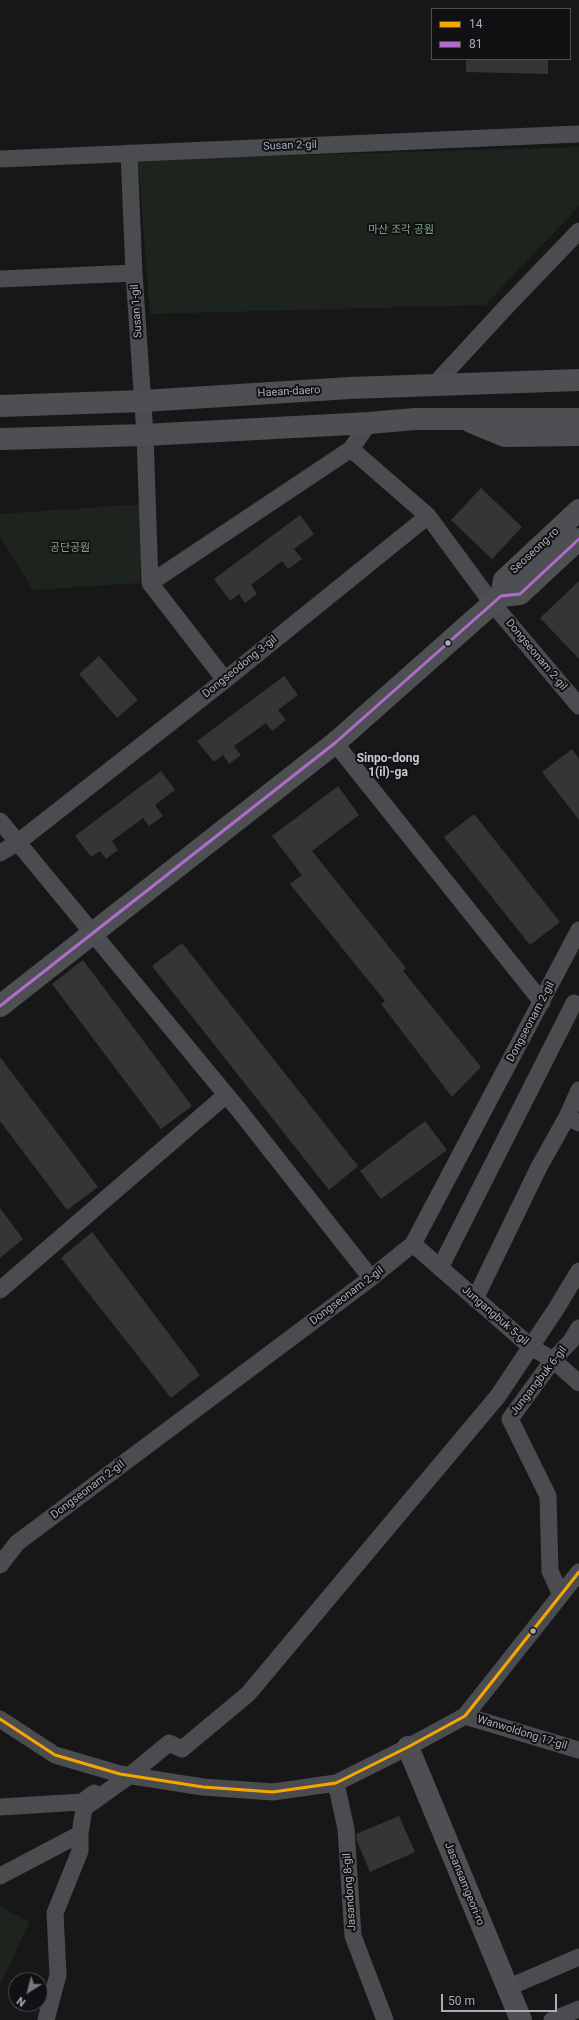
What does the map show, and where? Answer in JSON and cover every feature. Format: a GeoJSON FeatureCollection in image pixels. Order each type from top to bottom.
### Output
{"type":"FeatureCollection","features":[{"type":"Feature","properties":{"kind":"main road","name":"Haean-daero"},"geometry":{"type":"LineString","coordinates":[[0,406],[143,402],[230,395],[579,380]]}},
{"type":"Feature","properties":{"kind":"main road"},"geometry":{"type":"LineString","coordinates":[[533,381],[579,396]]}},
{"type":"Feature","properties":{"kind":"main road"},"geometry":{"type":"LineString","coordinates":[[460,418],[505,436],[579,435]]}},
{"type":"Feature","properties":{"kind":"main road"},"geometry":{"type":"LineString","coordinates":[[0,439],[145,435],[369,423],[415,419],[579,419]]}},
{"type":"Feature","properties":{"kind":"main road","name":"Seoseong-ro"},"geometry":{"type":"LineString","coordinates":[[497,600],[504,580],[579,510]]}},
{"type":"Feature","properties":{"kind":"main road","name":"Seoseong-ro"},"geometry":{"type":"LineString","coordinates":[[497,600],[520,594],[579,539]]}},
{"type":"Feature","properties":{"kind":"main road"},"geometry":{"type":"LineString","coordinates":[[0,1006],[335,742],[497,600]]}},
{"type":"Feature","properties":{"kind":"main road"},"geometry":{"type":"LineString","coordinates":[[0,985],[28,984]]}},
{"type":"Feature","properties":{"kind":"main road","name":"Jasansamgeori-ro"},"geometry":{"type":"LineString","coordinates":[[408,1747],[521,2020]]}},
{"type":"Feature","properties":{"kind":"street","name":"Susan 2-gil"},"geometry":{"type":"LineString","coordinates":[[0,159],[579,134]]}},
{"type":"Feature","properties":{"kind":"street"},"geometry":{"type":"LineString","coordinates":[[129,153],[134,273]]}},
{"type":"Feature","properties":{"kind":"street"},"geometry":{"type":"LineString","coordinates":[[434,386],[507,306],[579,231]]}},
{"type":"Feature","properties":{"kind":"street","name":"Susan 1-gil"},"geometry":{"type":"LineString","coordinates":[[0,279],[134,273],[145,435],[150,583]]}},
{"type":"Feature","properties":{"kind":"street"},"geometry":{"type":"LineString","coordinates":[[225,680],[150,583],[352,449],[369,423]]}},
{"type":"Feature","properties":{"kind":"street"},"geometry":{"type":"LineString","coordinates":[[352,449],[428,516],[497,600]]}},
{"type":"Feature","properties":{"kind":"street","name":"Dongseodong 3-gil"},"geometry":{"type":"LineString","coordinates":[[17,843],[225,680],[428,516]]}},
{"type":"Feature","properties":{"kind":"street","name":"Dongseonam 2-gil"},"geometry":{"type":"LineString","coordinates":[[497,600],[579,706]]}},
{"type":"Feature","properties":{"kind":"street"},"geometry":{"type":"LineString","coordinates":[[335,742],[542,1002]]}},
{"type":"Feature","properties":{"kind":"street"},"geometry":{"type":"LineString","coordinates":[[0,821],[226,1095],[371,1278]]}},
{"type":"Feature","properties":{"kind":"street"},"geometry":{"type":"LineString","coordinates":[[0,853],[17,843]]}},
{"type":"Feature","properties":{"kind":"street","name":"Dongseonam 2-gil"},"geometry":{"type":"LineString","coordinates":[[0,1564],[17,1543],[371,1278],[413,1244],[579,930]]}},
{"type":"Feature","properties":{"kind":"street"},"geometry":{"type":"LineString","coordinates":[[440,1268],[574,1003]]}},
{"type":"Feature","properties":{"kind":"street"},"geometry":{"type":"LineString","coordinates":[[475,1299],[539,1167],[573,1120],[579,1090]]}},
{"type":"Feature","properties":{"kind":"street"},"geometry":{"type":"LineString","coordinates":[[0,1290],[226,1095]]}},
{"type":"Feature","properties":{"kind":"street","name":"Jungangbuk 5-gil"},"geometry":{"type":"LineString","coordinates":[[413,1244],[531,1347],[553,1360],[579,1383]]}},
{"type":"Feature","properties":{"kind":"street"},"geometry":{"type":"LineString","coordinates":[[0,1807],[82,1802],[124,1775],[169,1743],[182,1749],[248,1694],[498,1396],[556,1309],[579,1271]]}},
{"type":"Feature","properties":{"kind":"street","name":"Jungangbuk 6-gil"},"geometry":{"type":"LineString","coordinates":[[560,1595],[550,1571],[548,1496],[510,1418],[553,1360],[571,1341],[579,1328]]}},
{"type":"Feature","properties":{"kind":"street"},"geometry":{"type":"LineString","coordinates":[[0,1719],[55,1754],[124,1775],[203,1787],[272,1792],[336,1783],[408,1747],[465,1716],[579,1572]]}},
{"type":"Feature","properties":{"kind":"street","name":"Wanwoldong 17-gil"},"geometry":{"type":"LineString","coordinates":[[465,1716],[579,1750]]}},
{"type":"Feature","properties":{"kind":"street"},"geometry":{"type":"LineString","coordinates":[[46,2020],[58,1974],[55,1913],[80,1851],[80,1834],[84,1808],[124,1775]]}},
{"type":"Feature","properties":{"kind":"street","name":"Jasandong 8-gil"},"geometry":{"type":"LineString","coordinates":[[336,1783],[346,1829],[353,1936],[385,2020]]}},
{"type":"Feature","properties":{"kind":"street"},"geometry":{"type":"LineString","coordinates":[[0,1876],[80,1834]]}},
{"type":"Feature","properties":{"kind":"street"},"geometry":{"type":"LineString","coordinates":[[507,1988],[579,1957]]}},
{"type":"Feature","properties":{"kind":"street"},"geometry":{"type":"LineString","coordinates":[[552,2020],[579,2009]]}},
{"type":"Feature","properties":{"kind":"green space","name":"마산 조각 공원"},"geometry":{"type":"Polygon","coordinates":[[[579,147],[579,206],[485,305],[150,314],[138,160],[579,147]]]}},
{"type":"Feature","properties":{"kind":"green space","name":"공단공원"},"geometry":{"type":"Polygon","coordinates":[[[142,504],[140,583],[33,590],[0,536],[0,514],[142,504]]]}},
{"type":"Feature","properties":{"kind":"green space"},"geometry":{"type":"Polygon","coordinates":[[[0,1906],[29,1922],[0,1986],[0,1906]]]}},
{"type":"Feature","properties":{"kind":"building"},"geometry":{"type":"Polygon","coordinates":[[[466,60],[548,60],[548,74],[466,72],[466,60]]]}},
{"type":"Feature","properties":{"kind":"building"},"geometry":{"type":"Polygon","coordinates":[[[481,488],[522,527],[492,559],[451,520],[481,488]]]}},
{"type":"Feature","properties":{"kind":"building"},"geometry":{"type":"Polygon","coordinates":[[[300,515],[314,534],[294,549],[302,559],[288,569],[282,561],[251,585],[257,594],[245,603],[239,594],[230,601],[214,579],[300,515]]]}},
{"type":"Feature","properties":{"kind":"building"},"geometry":{"type":"Polygon","coordinates":[[[579,581],[579,659],[540,618],[579,581]]]}},
{"type":"Feature","properties":{"kind":"building"},"geometry":{"type":"Polygon","coordinates":[[[99,656],[138,700],[117,718],[79,674],[99,656]]]}},
{"type":"Feature","properties":{"kind":"building"},"geometry":{"type":"Polygon","coordinates":[[[284,676],[298,695],[278,710],[286,720],[272,731],[266,723],[234,746],[241,755],[229,764],[223,755],[214,762],[197,741],[284,676]]]}},
{"type":"Feature","properties":{"kind":"building"},"geometry":{"type":"Polygon","coordinates":[[[572,749],[579,759],[579,820],[542,772],[572,749]]]}},
{"type":"Feature","properties":{"kind":"building"},"geometry":{"type":"Polygon","coordinates":[[[161,771],[175,790],[155,805],[163,816],[149,826],[143,818],[112,841],[118,850],[106,859],[100,851],[91,857],[75,836],[161,771]]]}},
{"type":"Feature","properties":{"kind":"building"},"geometry":{"type":"Polygon","coordinates":[[[338,786],[359,815],[312,851],[406,968],[403,971],[481,1067],[452,1097],[381,1004],[385,1001],[290,884],[302,875],[272,836],[338,786]]]}},
{"type":"Feature","properties":{"kind":"building"},"geometry":{"type":"Polygon","coordinates":[[[474,814],[560,922],[530,945],[444,837],[474,814]]]}},
{"type":"Feature","properties":{"kind":"building"},"geometry":{"type":"Polygon","coordinates":[[[182,943],[358,1166],[329,1190],[152,966],[182,943]]]}},
{"type":"Feature","properties":{"kind":"building"},"geometry":{"type":"Polygon","coordinates":[[[83,960],[192,1106],[161,1129],[52,984],[83,960]]]}},
{"type":"Feature","properties":{"kind":"building"},"geometry":{"type":"Polygon","coordinates":[[[0,1057],[98,1187],[67,1210],[0,1121],[0,1057]]]}},
{"type":"Feature","properties":{"kind":"building"},"geometry":{"type":"Polygon","coordinates":[[[425,1121],[447,1150],[381,1199],[360,1171],[425,1121]]]}},
{"type":"Feature","properties":{"kind":"building"},"geometry":{"type":"Polygon","coordinates":[[[0,1208],[23,1239],[0,1258],[0,1208]]]}},
{"type":"Feature","properties":{"kind":"building"},"geometry":{"type":"Polygon","coordinates":[[[92,1232],[200,1375],[171,1398],[61,1258],[92,1232]]]}},
{"type":"Feature","properties":{"kind":"building"},"geometry":{"type":"Polygon","coordinates":[[[399,1816],[415,1852],[370,1872],[357,1841],[356,1834],[399,1816]]]}},
{"type":"Feature","properties":{"kind":"transit line","name":"81"},"geometry":{"type":"LineString","coordinates":[[0,1006],[335,743],[501,596],[520,594],[579,539]]}},
{"type":"Feature","properties":{"kind":"transit line","name":"14"},"geometry":{"type":"LineString","coordinates":[[0,1719],[55,1755],[120,1774],[203,1787],[273,1792],[336,1783],[408,1747],[465,1716],[579,1572]]}},
{"type":"Feature","properties":{"kind":"district","name":"Sinpo-dong 1(il)-ga"},"geometry":{"type":"Point","coordinates":[388,766]}}]}
